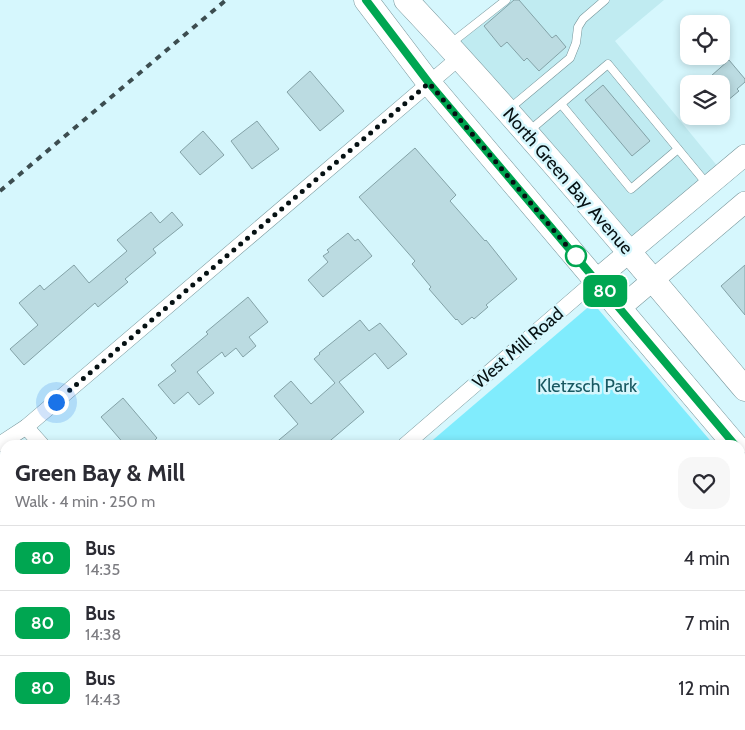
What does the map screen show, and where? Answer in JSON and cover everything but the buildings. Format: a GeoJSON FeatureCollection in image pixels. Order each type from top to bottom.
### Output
{"type":"FeatureCollection","features":[{"type":"Feature","properties":{"kind":"main road"},"geometry":{"type":"LineString","coordinates":[[366,0],[429,83],[731,440]]}},
{"type":"Feature","properties":{"kind":"main road","name":"North Green Bay Avenue"},"geometry":{"type":"LineString","coordinates":[[406,0],[454,51],[630,252],[745,389]]}},
{"type":"Feature","properties":{"kind":"main road","name":"West Mill Road"},"geometry":{"type":"LineString","coordinates":[[596,280],[745,155]]}},
{"type":"Feature","properties":{"kind":"main road"},"geometry":{"type":"LineString","coordinates":[[620,308],[745,202]]}},
{"type":"Feature","properties":{"kind":"street"},"geometry":{"type":"LineString","coordinates":[[6,440],[26,427],[429,83],[454,51]]}},
{"type":"Feature","properties":{"kind":"street","name":"West Mill Road"},"geometry":{"type":"LineString","coordinates":[[411,440],[596,280]]}},
{"type":"Feature","properties":{"kind":"street"},"geometry":{"type":"LineString","coordinates":[[26,427],[38,440]]}},
{"type":"Feature","properties":{"kind":"lane"},"geometry":{"type":"LineString","coordinates":[[454,51],[506,0]]}},
{"type":"Feature","properties":{"kind":"lane"},"geometry":{"type":"LineString","coordinates":[[506,110],[570,58],[576,43],[578,27],[583,19],[605,0]]}},
{"type":"Feature","properties":{"kind":"lane"},"geometry":{"type":"LineString","coordinates":[[526,133],[608,64],[708,186]]}},
{"type":"Feature","properties":{"kind":"lane"},"geometry":{"type":"LineString","coordinates":[[561,104],[631,189],[678,149]]}},
{"type":"Feature","properties":{"kind":"shaded area"},"geometry":{"type":"Polygon","coordinates":[[[504,0],[664,0],[615,41],[680,120],[680,125],[684,125],[723,173],[629,252],[449,46],[504,0]]]}},
{"type":"Feature","properties":{"kind":"green space","name":"Kletzsch Park"},"geometry":{"type":"Polygon","coordinates":[[[593,303],[710,440],[433,440],[593,303]]]}},
{"type":"Feature","properties":{"kind":"railway"},"geometry":{"type":"LineString","coordinates":[[0,191],[226,0]]}},
{"type":"Feature","properties":{"kind":"bus line","name":"80"},"geometry":{"type":"LineString","coordinates":[[366,0],[429,83],[731,440]]}},
{"type":"Feature","properties":{"kind":"route"},"geometry":{"type":"LineString","coordinates":[[56,402],[429,83],[578,259],[576,256]]}}]}
